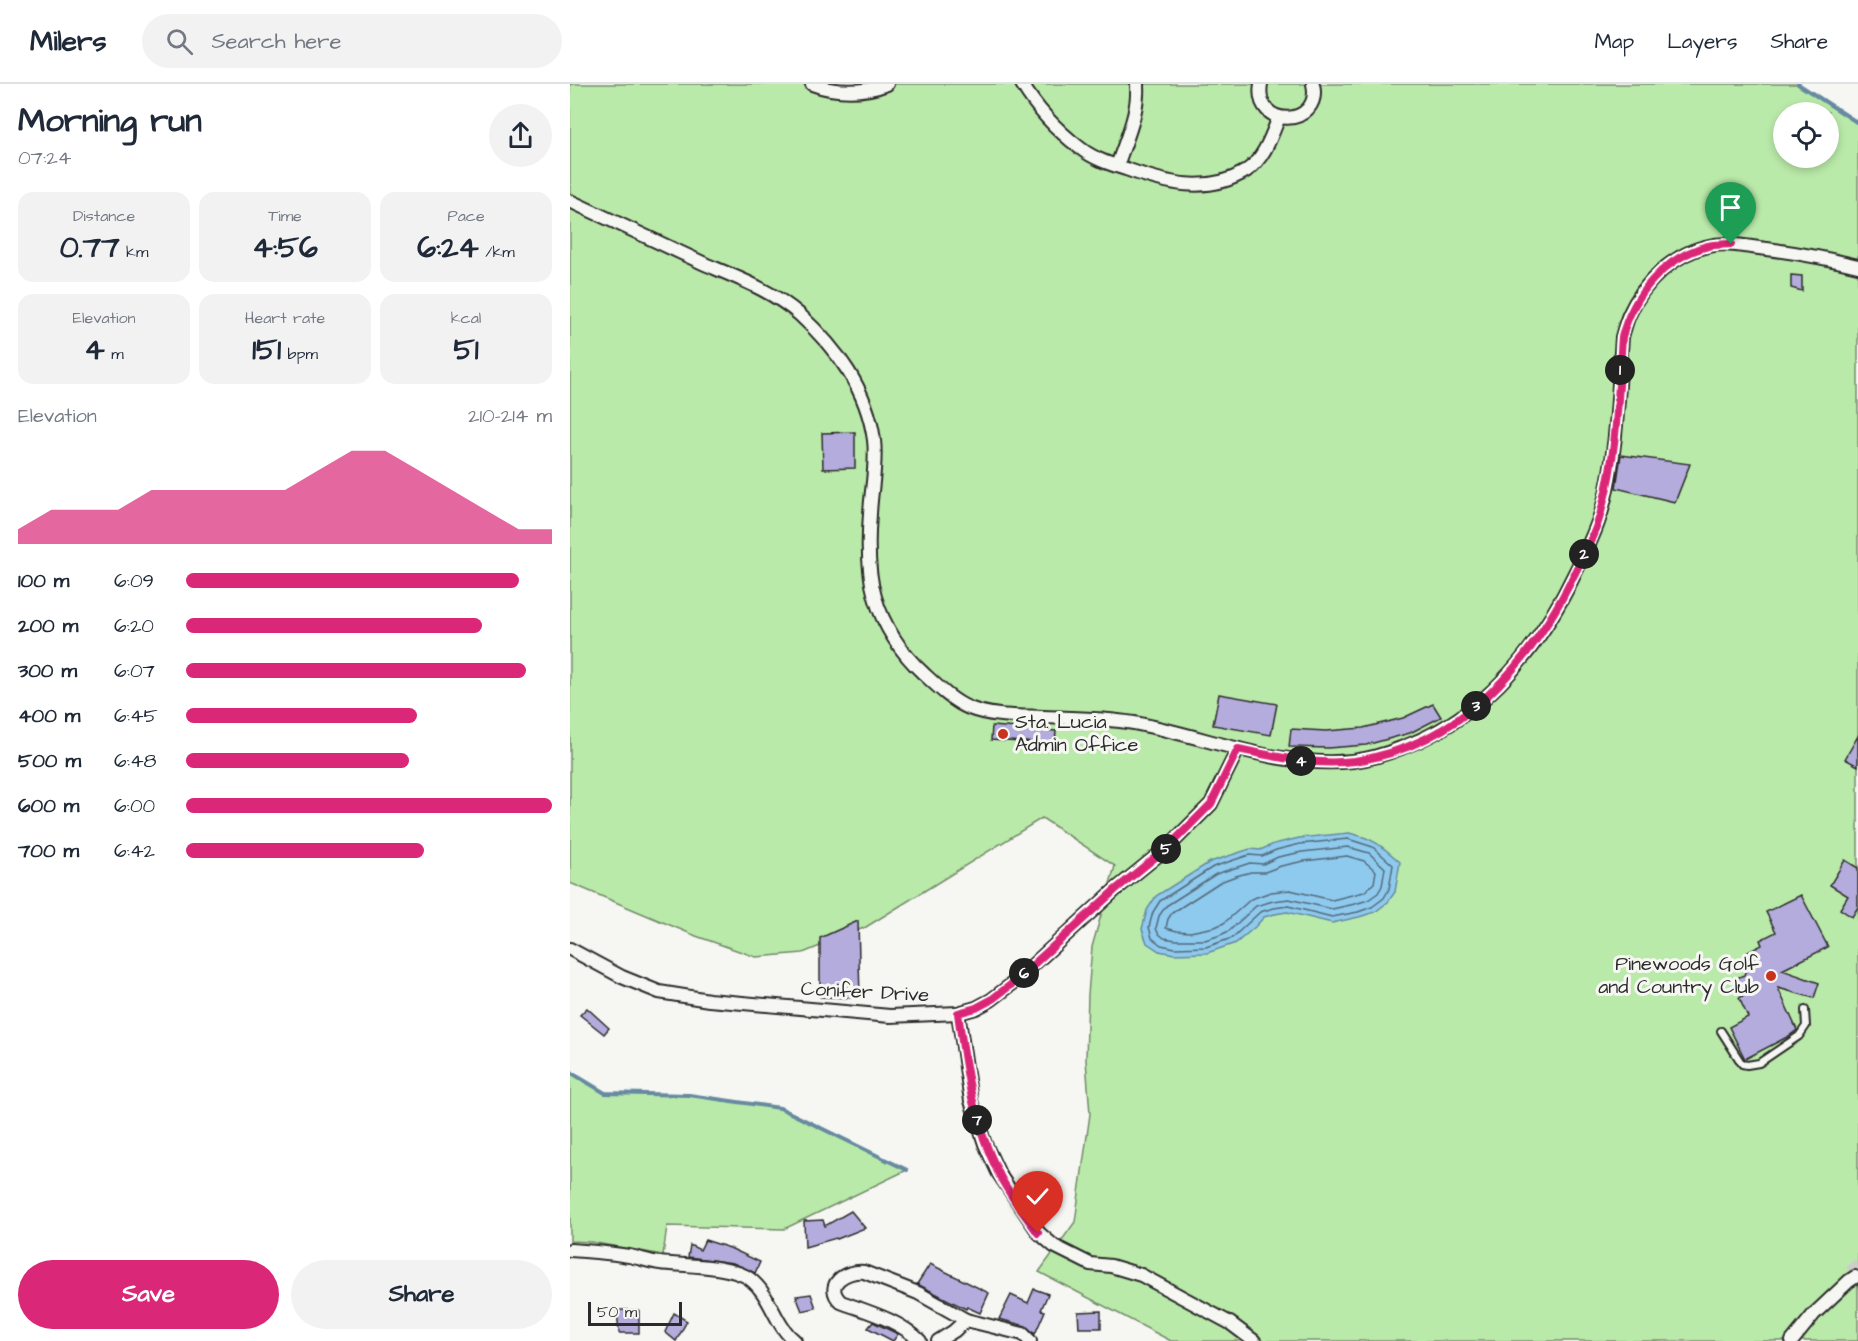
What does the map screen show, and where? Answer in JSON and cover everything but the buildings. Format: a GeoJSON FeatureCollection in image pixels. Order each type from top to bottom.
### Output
{"type":"FeatureCollection","features":[{"type":"Feature","properties":{"kind":"street"},"geometry":{"type":"LineString","coordinates":[[812,84],[844,91],[878,88],[887,84]]}},
{"type":"Feature","properties":{"kind":"street"},"geometry":{"type":"LineString","coordinates":[[1022,84],[1049,120],[1081,148],[1097,158],[1162,182],[1214,184],[1247,170],[1261,156],[1279,117]]}},
{"type":"Feature","properties":{"kind":"street"},"geometry":{"type":"LineString","coordinates":[[1117,166],[1134,118],[1137,84]]}},
{"type":"Feature","properties":{"kind":"street"},"geometry":{"type":"LineString","coordinates":[[1261,84],[1261,100],[1265,107],[1271,114],[1288,119],[1297,117],[1311,105],[1314,96],[1313,84]]}},
{"type":"Feature","properties":{"kind":"street"},"geometry":{"type":"LineString","coordinates":[[570,201],[767,292],[797,313],[844,362],[868,409],[874,443],[875,473],[870,513],[869,552],[875,596],[894,639],[921,672],[953,698],[969,708],[991,713],[1102,719],[1133,723],[1302,762],[1353,761],[1385,754],[1427,739],[1453,724],[1476,706],[1507,678],[1529,651],[1565,595],[1602,509],[1611,465],[1622,337],[1628,317],[1636,302],[1658,274],[1686,254],[1710,246],[1731,244],[1783,251],[1854,265]]}},
{"type":"Feature","properties":{"kind":"street","name":"Conifer Drive"},"geometry":{"type":"LineString","coordinates":[[570,949],[622,977],[659,992],[709,1000],[890,1016],[958,1013],[976,1008],[1012,984],[1115,890],[1168,847],[1211,804],[1238,749]]}},
{"type":"Feature","properties":{"kind":"street"},"geometry":{"type":"LineString","coordinates":[[958,1013],[971,1101],[985,1144],[999,1174],[1038,1233],[1054,1246],[1090,1264],[1111,1266],[1141,1275],[1230,1323],[1254,1341]]}},
{"type":"Feature","properties":{"kind":"street"},"geometry":{"type":"LineString","coordinates":[[570,1250],[596,1251],[660,1263],[722,1269],[738,1273],[763,1291],[778,1319],[795,1341]]}},
{"type":"Feature","properties":{"kind":"street"},"geometry":{"type":"LineString","coordinates":[[920,1341],[892,1321],[842,1302],[836,1297],[838,1279],[855,1271],[864,1272],[918,1293],[966,1320],[1023,1334],[1030,1341]]}},
{"type":"Feature","properties":{"kind":"street"},"geometry":{"type":"LineString","coordinates":[[1792,1341],[1814,1314],[1851,1277]]}},
{"type":"Feature","properties":{"kind":"street"},"geometry":{"type":"LineString","coordinates":[[938,1341],[966,1320]]}},
{"type":"Feature","properties":{"kind":"lane"},"geometry":{"type":"LineString","coordinates":[[1721,1031],[1742,1064],[1753,1065],[1799,1036],[1806,1026],[1805,1010]]}},
{"type":"Feature","properties":{"kind":"green space"},"geometry":{"type":"Polygon","coordinates":[[[570,84],[1798,84],[1826,102],[1773,102],[1773,168],[1839,168],[1839,111],[1858,123],[1858,1341],[1171,1341],[1039,1272],[1075,1222],[1090,1114],[1086,1060],[1092,947],[1115,866],[1042,818],[866,927],[803,953],[756,957],[696,936],[570,883],[570,84]]]}},
{"type":"Feature","properties":{"kind":"green space"},"geometry":{"type":"Polygon","coordinates":[[[570,1072],[605,1093],[689,1095],[780,1108],[907,1170],[784,1229],[667,1226],[663,1255],[591,1242],[570,1241],[570,1072]]]}},
{"type":"Feature","properties":{"kind":"water"},"geometry":{"type":"Polygon","coordinates":[[[1349,833],[1377,843],[1400,862],[1395,892],[1388,902],[1375,912],[1332,923],[1287,912],[1275,914],[1264,917],[1236,943],[1207,953],[1174,954],[1159,951],[1147,943],[1142,929],[1147,910],[1156,896],[1210,862],[1250,849],[1260,850],[1299,838],[1349,833]]]}},
{"type":"Feature","properties":{"kind":"waterway"},"geometry":{"type":"LineString","coordinates":[[1798,84],[1858,123]]}},
{"type":"Feature","properties":{"kind":"waterway"},"geometry":{"type":"LineString","coordinates":[[570,1072],[605,1093],[689,1095],[780,1108],[907,1170]]}},
{"type":"Feature","properties":{"kind":"tunnel"},"geometry":{"type":"LineString","coordinates":[[1850,1272],[1858,1264]]}},
{"type":"Feature","properties":{"kind":"place","name":"Sta. Lucia Admin Office"},"geometry":{"type":"Point","coordinates":[1003,734]}},
{"type":"Feature","properties":{"kind":"place","name":"Pinewoods Golf and Country Club"},"geometry":{"type":"Point","coordinates":[1771,976]}},
{"type":"Feature","properties":{"kind":"route"},"geometry":{"type":"LineString","coordinates":[[1038,1233],[999,1174],[985,1144],[971,1101],[958,1013],[976,1008],[991,1000],[1012,984],[1115,890],[1168,847],[1211,804],[1238,749],[1302,762],[1353,761],[1385,754],[1427,739],[1453,724],[1507,678],[1529,651],[1565,595],[1602,509],[1611,465],[1622,337],[1628,317],[1636,302],[1658,274],[1686,254],[1710,246],[1731,244]]}}]}
